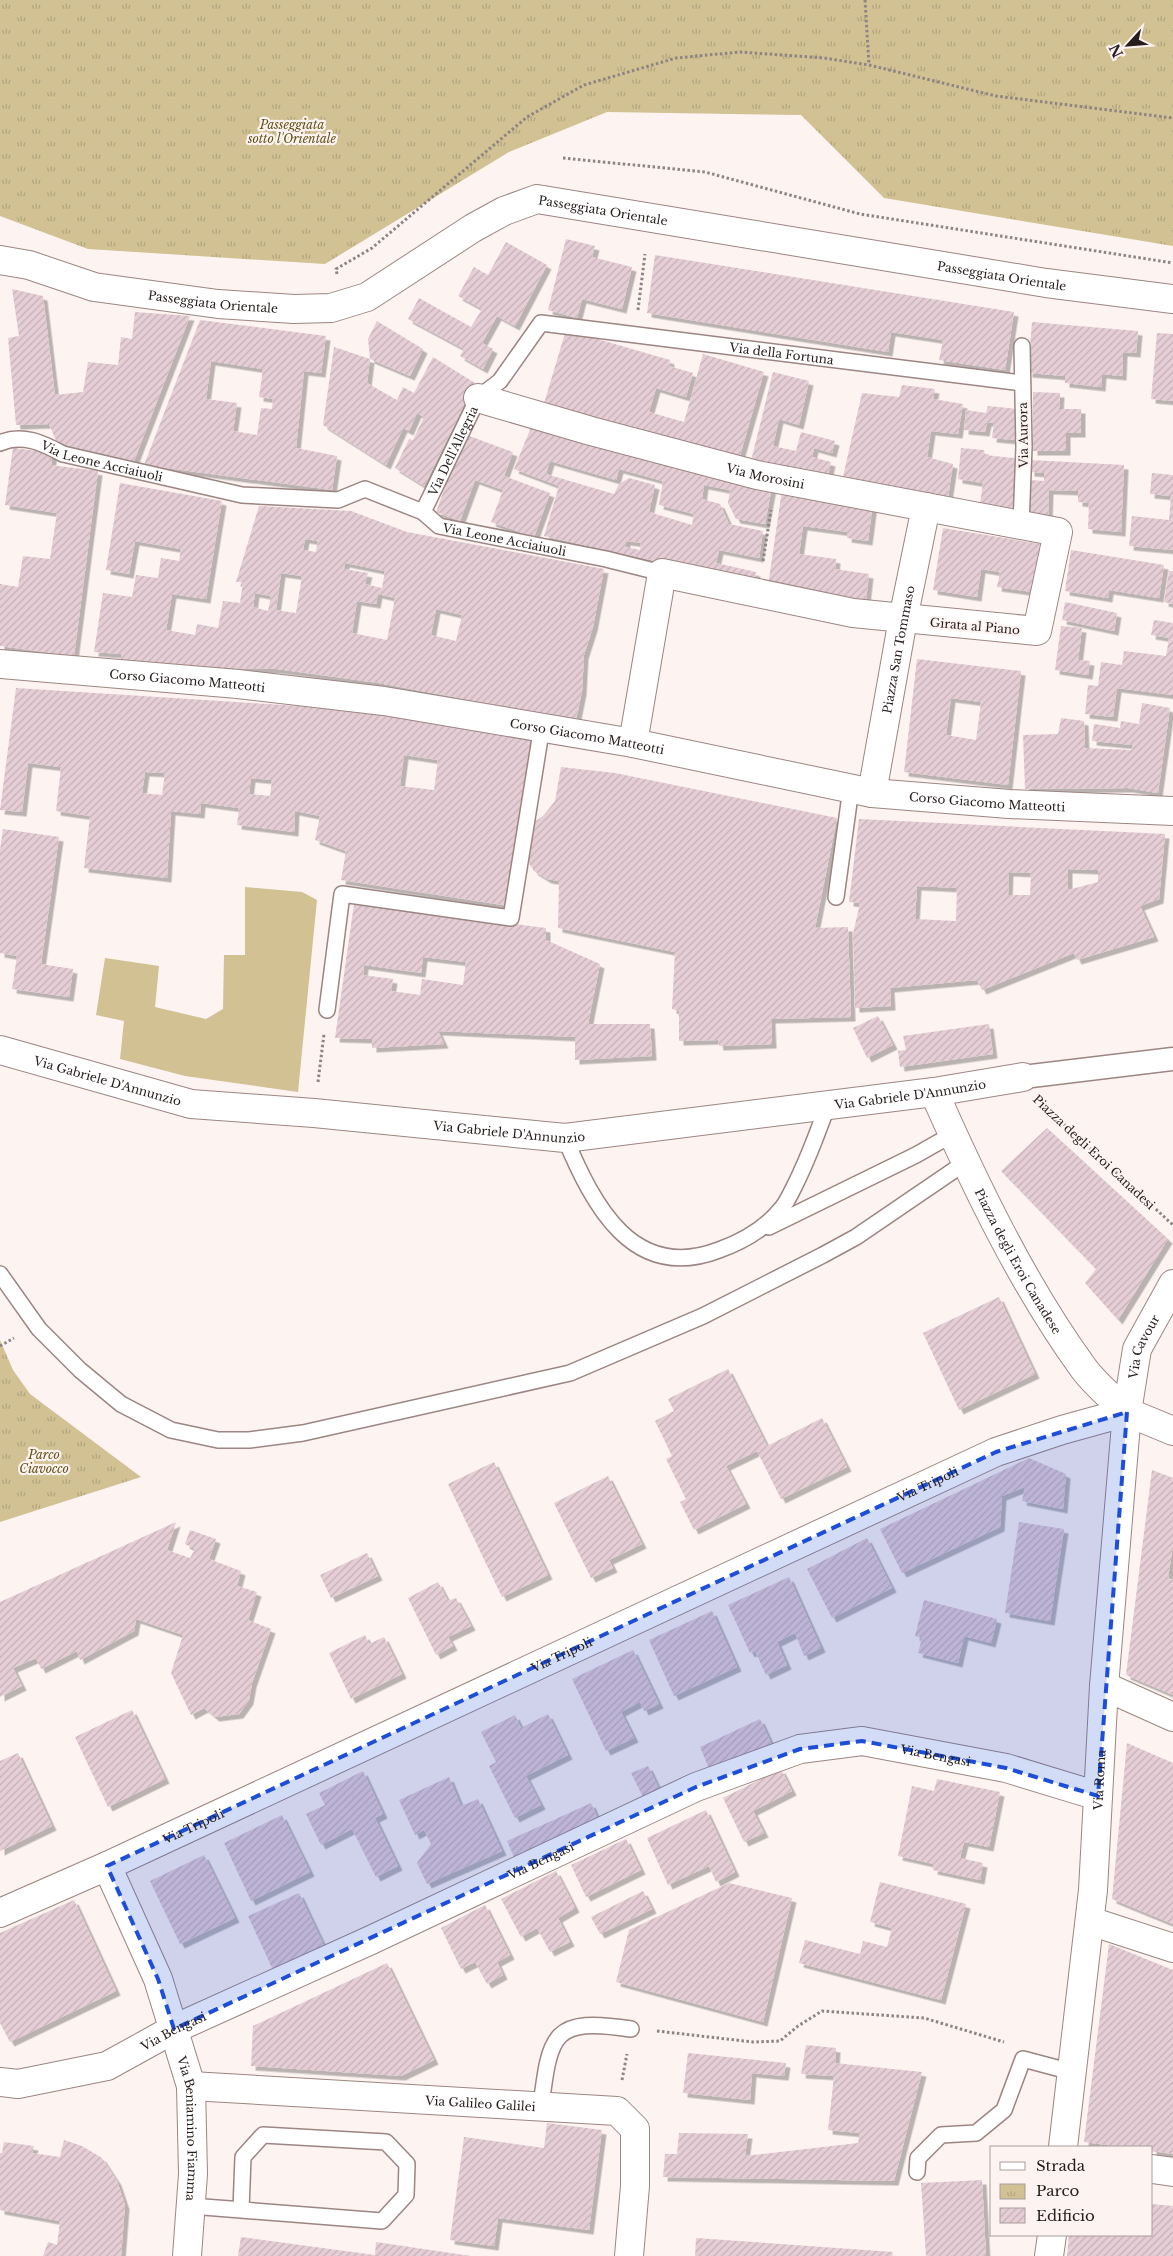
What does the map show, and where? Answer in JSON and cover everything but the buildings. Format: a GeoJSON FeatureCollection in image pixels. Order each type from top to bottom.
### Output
{"type":"FeatureCollection","features":[{"type":"Feature","properties":{"kind":"street","name":"Passeggiata Orientale"},"geometry":{"type":"LineString","coordinates":[[0,260],[29,265],[94,287],[218,304],[294,310],[331,308],[367,297],[473,228],[504,211],[537,199],[1046,283],[1173,299]]}},
{"type":"Feature","properties":{"kind":"street","name":"Via Morosini"},"geometry":{"type":"LineString","coordinates":[[478,398],[671,453],[775,479],[1058,532]]}},
{"type":"Feature","properties":{"kind":"street","name":"Piazza San Tommaso"},"geometry":{"type":"LineString","coordinates":[[861,790],[902,619],[926,507]]}},
{"type":"Feature","properties":{"kind":"street","name":"Girata al Piano"},"geometry":{"type":"LineString","coordinates":[[902,619],[1037,631],[1058,532]]}},
{"type":"Feature","properties":{"kind":"street","name":"Via Leone Acciaiuoli"},"geometry":{"type":"LineString","coordinates":[[662,573],[853,613],[902,619]]}},
{"type":"Feature","properties":{"kind":"street"},"geometry":{"type":"LineString","coordinates":[[633,743],[662,573]]}},
{"type":"Feature","properties":{"kind":"street","name":"Corso Giacomo Matteotti"},"geometry":{"type":"LineString","coordinates":[[0,664],[266,687],[384,701],[542,726],[861,790],[1009,804],[1173,811]]}},
{"type":"Feature","properties":{"kind":"street","name":"Via Gabriele D'Annunzio"},"geometry":{"type":"LineString","coordinates":[[0,1050],[191,1104],[314,1113],[565,1138],[934,1092],[1019,1078]]}},
{"type":"Feature","properties":{"kind":"street","name":"Piazza degli Eroi Canadesi"},"geometry":{"type":"LineString","coordinates":[[1019,1078],[1173,1059]]}},
{"type":"Feature","properties":{"kind":"street","name":"Piazza degli Eroi Canadese"},"geometry":{"type":"LineString","coordinates":[[934,1092],[966,1162],[1033,1289],[1085,1371],[1127,1412]]}},
{"type":"Feature","properties":{"kind":"street","name":"Via Cavour"},"geometry":{"type":"LineString","coordinates":[[1127,1412],[1137,1349],[1173,1284]]}},
{"type":"Feature","properties":{"kind":"street"},"geometry":{"type":"LineString","coordinates":[[1127,1412],[1173,1431]]}},
{"type":"Feature","properties":{"kind":"street","name":"Via Roma"},"geometry":{"type":"LineString","coordinates":[[1063,2146],[1090,1921],[1104,1686],[1127,1412]]}},
{"type":"Feature","properties":{"kind":"street","name":"Via Tripoli"},"geometry":{"type":"LineString","coordinates":[[0,1913],[107,1866],[996,1452],[1062,1430],[1127,1412]]}},
{"type":"Feature","properties":{"kind":"street"},"geometry":{"type":"LineString","coordinates":[[1104,1686],[1173,1717]]}},
{"type":"Feature","properties":{"kind":"street","name":"Via Bengasi"},"geometry":{"type":"LineString","coordinates":[[0,2082],[18,2084],[107,2066],[174,2029],[371,1940],[696,1787],[800,1749],[862,1741],[1006,1768],[1098,1796]]}},
{"type":"Feature","properties":{"kind":"street","name":"Via Beniamino Fiamma"},"geometry":{"type":"LineString","coordinates":[[107,1866],[158,1979],[191,2086],[193,2174],[187,2256]]}},
{"type":"Feature","properties":{"kind":"street"},"geometry":{"type":"LineString","coordinates":[[1090,1921],[1173,1948]]}},
{"type":"Feature","properties":{"kind":"street","name":"Via Galileo Galilei"},"geometry":{"type":"LineString","coordinates":[[191,2086],[617,2111]]}},
{"type":"Feature","properties":{"kind":"street"},"geometry":{"type":"LineString","coordinates":[[617,2111],[635,2129],[635,2186],[629,2256]]}},
{"type":"Feature","properties":{"kind":"street"},"geometry":{"type":"LineString","coordinates":[[1153,2169],[1173,2172]]}},
{"type":"Feature","properties":{"kind":"street"},"geometry":{"type":"LineString","coordinates":[[1049,2256],[1052,2236]]}},
{"type":"Feature","properties":{"kind":"lane","name":"Via della Fortuna"},"geometry":{"type":"LineString","coordinates":[[541,323],[1022,383]]}},
{"type":"Feature","properties":{"kind":"lane","name":"Via Dell'Allegria"},"geometry":{"type":"LineString","coordinates":[[422,512],[478,398],[500,381],[541,323]]}},
{"type":"Feature","properties":{"kind":"lane","name":"Via Aurora"},"geometry":{"type":"LineString","coordinates":[[1021,525],[1024,446],[1022,346]]}},
{"type":"Feature","properties":{"kind":"lane","name":"Via Leone Acciaiuoli"},"geometry":{"type":"LineString","coordinates":[[0,443],[11,438],[41,442],[63,454],[97,463],[242,495],[338,500],[365,489],[422,512],[439,526],[606,559],[662,573]]}},
{"type":"Feature","properties":{"kind":"lane"},"geometry":{"type":"LineString","coordinates":[[327,1010],[342,894],[511,918],[542,726]]}},
{"type":"Feature","properties":{"kind":"lane"},"geometry":{"type":"LineString","coordinates":[[836,896],[861,790]]}},
{"type":"Feature","properties":{"kind":"lane"},"geometry":{"type":"LineString","coordinates":[[756,1233],[783,1207],[808,1160],[828,1104]]}},
{"type":"Feature","properties":{"kind":"lane"},"geometry":{"type":"LineString","coordinates":[[565,1138],[592,1196],[620,1234],[640,1248],[668,1258],[686,1259],[717,1251],[756,1233],[916,1155],[953,1134]]}},
{"type":"Feature","properties":{"kind":"lane"},"geometry":{"type":"LineString","coordinates":[[0,1274],[39,1329],[80,1370],[121,1404],[172,1430],[218,1440],[249,1440],[303,1433],[570,1373],[703,1316],[823,1255],[856,1236],[966,1162]]}},
{"type":"Feature","properties":{"kind":"lane"},"geometry":{"type":"LineString","coordinates":[[541,2106],[548,2058],[554,2042],[562,2033],[588,2024],[631,2028]]}},
{"type":"Feature","properties":{"kind":"lane"},"geometry":{"type":"LineString","coordinates":[[917,2172],[918,2158],[941,2136],[976,2133],[1004,2110],[1023,2059],[1072,2072]]}},
{"type":"Feature","properties":{"kind":"lane"},"geometry":{"type":"LineString","coordinates":[[191,2206],[241,2210],[382,2221],[406,2195],[407,2164],[386,2142],[263,2135],[243,2157],[241,2210]]}},
{"type":"Feature","properties":{"kind":"path"},"geometry":{"type":"LineString","coordinates":[[865,0],[869,65]]}},
{"type":"Feature","properties":{"kind":"path"},"geometry":{"type":"LineString","coordinates":[[337,277],[336,269],[372,248],[527,116],[584,85],[676,58],[740,52],[824,58],[869,65],[996,96],[1173,118]]}},
{"type":"Feature","properties":{"kind":"path"},"geometry":{"type":"LineString","coordinates":[[563,158],[705,172],[860,214],[1173,263]]}},
{"type":"Feature","properties":{"kind":"path"},"geometry":{"type":"LineString","coordinates":[[635,335],[645,254]]}},
{"type":"Feature","properties":{"kind":"path"},"geometry":{"type":"LineString","coordinates":[[758,594],[775,479]]}},
{"type":"Feature","properties":{"kind":"path"},"geometry":{"type":"LineString","coordinates":[[314,1113],[327,1010]]}},
{"type":"Feature","properties":{"kind":"path","name":"Piazza degli Eroi Canadesi"},"geometry":{"type":"LineString","coordinates":[[1019,1078],[1173,1225]]}},
{"type":"Feature","properties":{"kind":"path"},"geometry":{"type":"LineString","coordinates":[[617,2111],[631,2028],[753,2042],[780,2041],[798,2026],[822,2011],[924,2018],[1006,2043],[1023,2059]]}},
{"type":"Feature","properties":{"kind":"highlighted area"},"geometry":{"type":"Polygon","coordinates":[[[1127,1412],[1098,1796],[1006,1768],[862,1741],[800,1749],[696,1787],[174,2029],[158,1979],[107,1866],[996,1452],[1127,1412]]]}},
{"type":"Feature","properties":{"kind":"green space","name":"Passeggiata sotto l'Orientale"},"geometry":{"type":"Polygon","coordinates":[[[0,0],[1173,0],[1173,246],[884,198],[801,115],[607,112],[509,152],[325,264],[88,249],[0,216],[0,0]]]}},
{"type":"Feature","properties":{"kind":"green space"},"geometry":{"type":"Polygon","coordinates":[[[245,887],[302,892],[317,900],[298,1092],[185,1076],[120,1059],[124,1021],[96,1015],[105,958],[159,966],[155,1007],[206,1019],[223,1009],[224,955],[245,955],[245,887]]]}},
{"type":"Feature","properties":{"kind":"green space","name":"Parco Ciavocco"},"geometry":{"type":"Polygon","coordinates":[[[0,1340],[13,1370],[30,1394],[141,1477],[0,1522],[0,1340]]]}}]}
